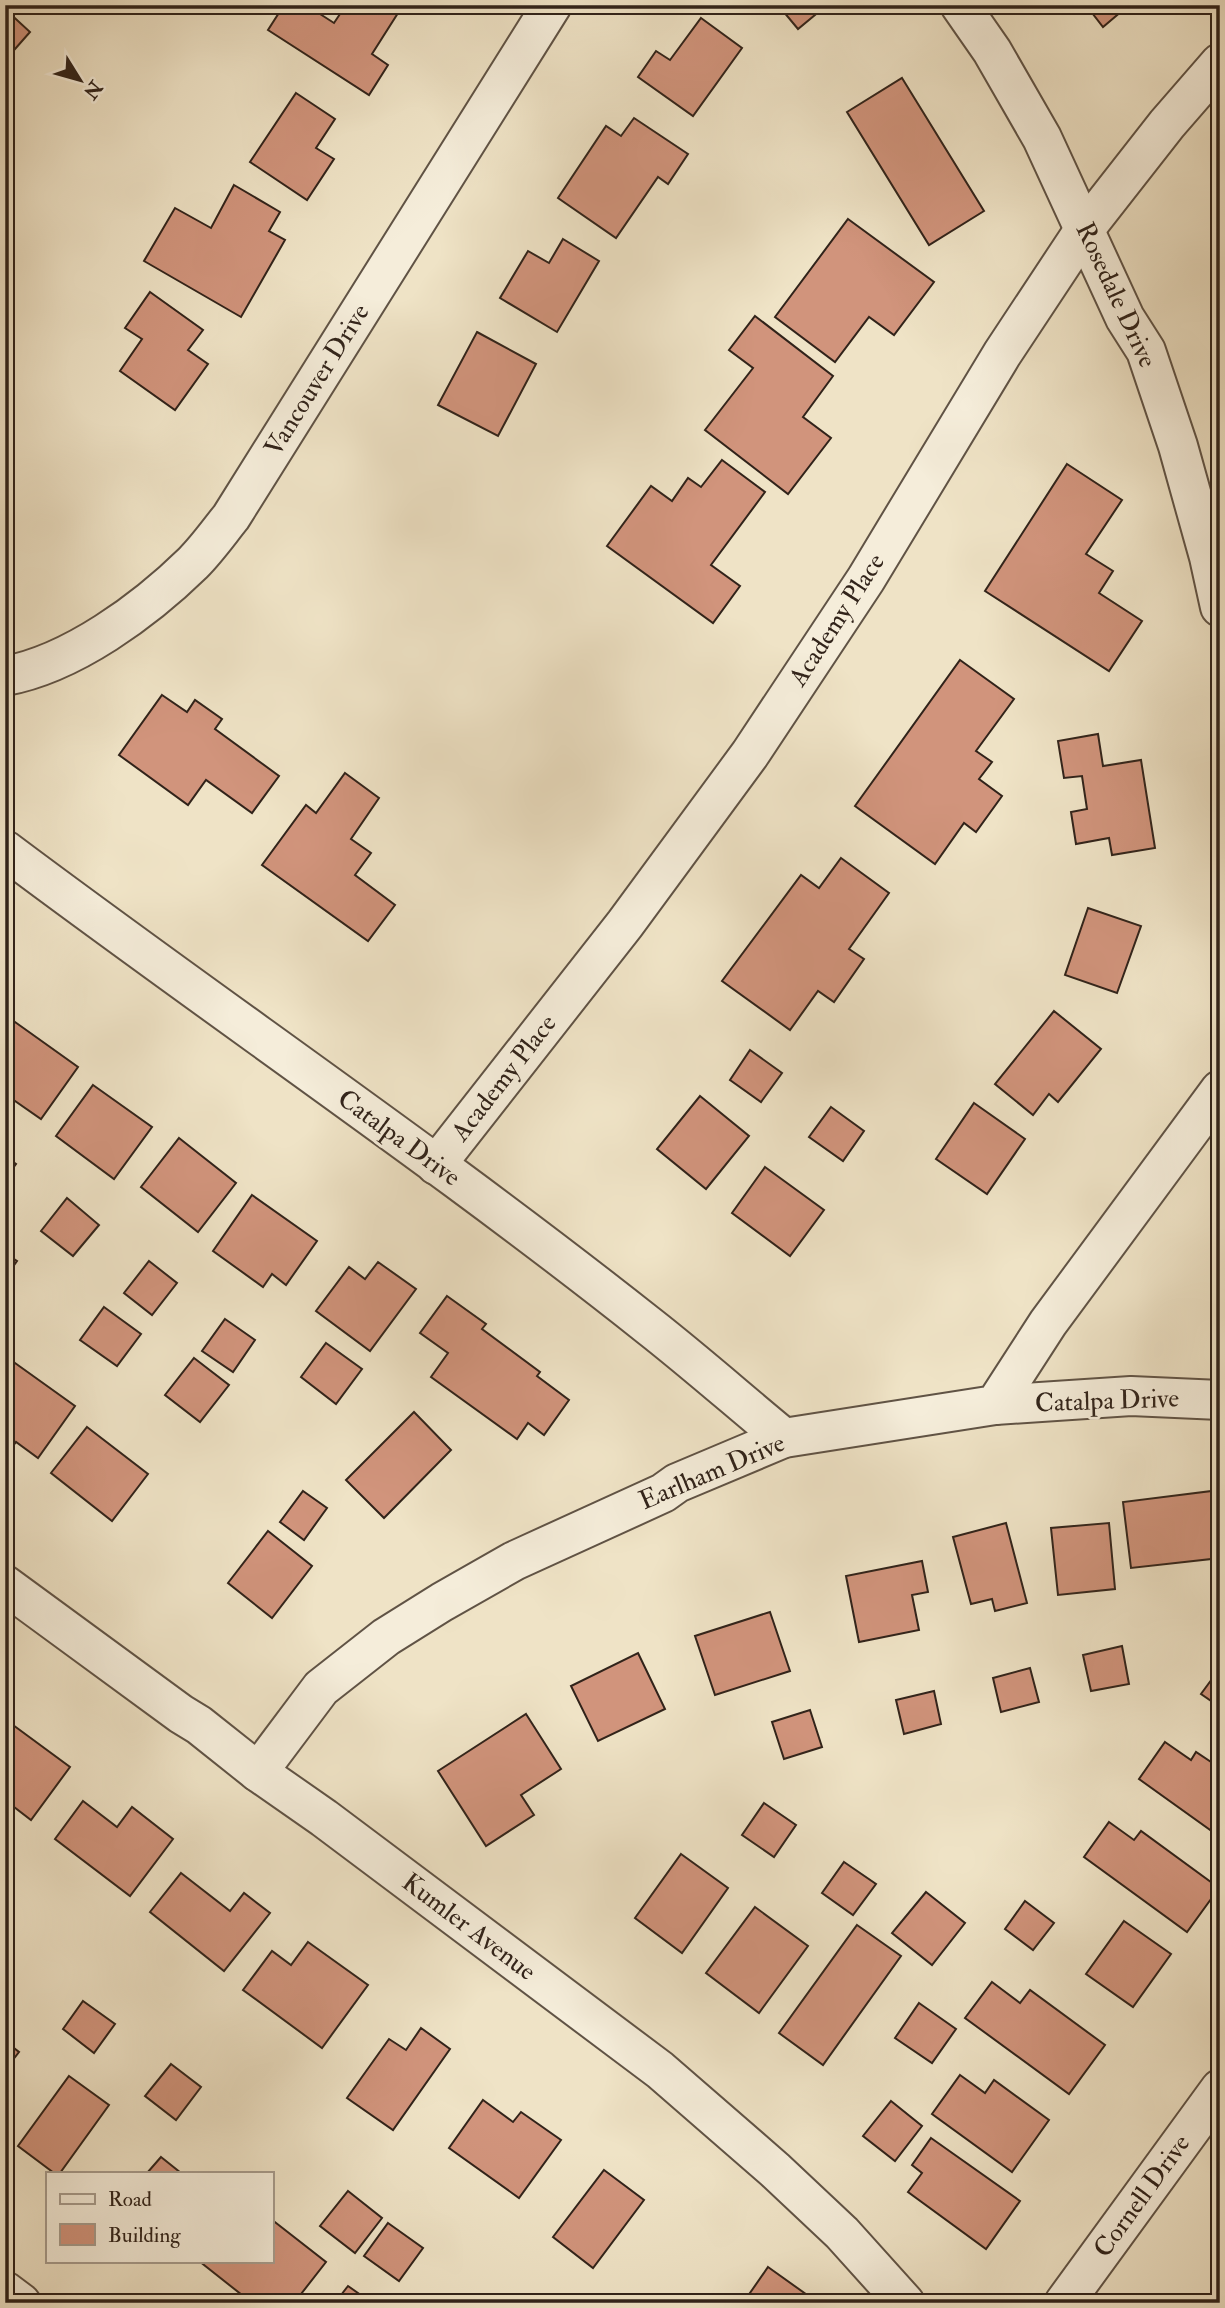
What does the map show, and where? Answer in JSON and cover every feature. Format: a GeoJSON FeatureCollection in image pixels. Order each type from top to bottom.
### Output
{"type":"FeatureCollection","features":[{"type":"Feature","properties":{"kind":"street","name":"Vancouver Drive"},"geometry":{"type":"LineString","coordinates":[[5,676],[80,647],[140,610],[194,562],[231,517],[552,5]]}},
{"type":"Feature","properties":{"kind":"street","name":"Rosedale Drive"},"geometry":{"type":"LineString","coordinates":[[960,5],[992,51],[1042,138],[1125,318],[1146,351],[1178,446],[1220,607]]}},
{"type":"Feature","properties":{"kind":"street","name":"Academy Place"},"geometry":{"type":"LineString","coordinates":[[436,1165],[625,923],[750,754],[866,579],[1002,354],[1084,230],[1167,124],[1220,64]]}},
{"type":"Feature","properties":{"kind":"street","name":"Catalpa Drive"},"geometry":{"type":"LineString","coordinates":[[5,850],[130,944],[436,1165],[649,1326],[784,1438]]}},
{"type":"Feature","properties":{"kind":"street"},"geometry":{"type":"LineString","coordinates":[[995,1405],[1048,1323],[1220,1090]]}},
{"type":"Feature","properties":{"kind":"street","name":"Catalpa Drive"},"geometry":{"type":"LineString","coordinates":[[995,1405],[1131,1396],[1220,1400]]}},
{"type":"Feature","properties":{"kind":"street","name":"Earlham Drive"},"geometry":{"type":"LineString","coordinates":[[258,1772],[321,1688],[386,1637],[514,1561],[663,1493],[677,1483],[784,1438],[995,1405]]}},
{"type":"Feature","properties":{"kind":"street","name":"Kumler Avenue"},"geometry":{"type":"LineString","coordinates":[[5,1585],[199,1725],[258,1772],[324,1818],[660,2070],[823,2215],[905,2303]]}},
{"type":"Feature","properties":{"kind":"street","name":"Cornell Drive"},"geometry":{"type":"LineString","coordinates":[[1063,2303],[1220,2089]]}},
{"type":"Feature","properties":{"kind":"street"},"geometry":{"type":"LineString","coordinates":[[5,2291],[21,2303]]}},
{"type":"Feature","properties":{"kind":"building"},"geometry":{"type":"Polygon","coordinates":[[[284,5],[306,5],[334,23],[346,5],[386,5],[398,13],[372,54],[388,65],[369,95],[268,30],[284,5]]]}},
{"type":"Feature","properties":{"kind":"building"},"geometry":{"type":"Polygon","coordinates":[[[778,5],[827,5],[798,29],[778,5]]]}},
{"type":"Feature","properties":{"kind":"building"},"geometry":{"type":"Polygon","coordinates":[[[1086,5],[1129,5],[1103,27],[1086,5]]]}},
{"type":"Feature","properties":{"kind":"building"},"geometry":{"type":"Polygon","coordinates":[[[5,9],[30,32],[8,57],[5,54],[5,9]]]}},
{"type":"Feature","properties":{"kind":"building"},"geometry":{"type":"Polygon","coordinates":[[[701,18],[742,48],[693,116],[638,77],[656,51],[670,60],[701,18]]]}},
{"type":"Feature","properties":{"kind":"building"},"geometry":{"type":"Polygon","coordinates":[[[902,78],[984,211],[929,245],[847,112],[902,78]]]}},
{"type":"Feature","properties":{"kind":"building"},"geometry":{"type":"Polygon","coordinates":[[[296,93],[335,119],[316,148],[334,159],[307,200],[250,162],[296,93]]]}},
{"type":"Feature","properties":{"kind":"building"},"geometry":{"type":"Polygon","coordinates":[[[634,118],[688,154],[668,184],[658,177],[616,238],[558,198],[606,126],[621,136],[634,118]]]}},
{"type":"Feature","properties":{"kind":"building"},"geometry":{"type":"Polygon","coordinates":[[[234,185],[280,212],[269,231],[285,240],[241,317],[144,261],[175,208],[211,228],[234,185]]]}},
{"type":"Feature","properties":{"kind":"building"},"geometry":{"type":"Polygon","coordinates":[[[848,219],[934,282],[894,335],[869,317],[835,362],[775,317],[848,219]]]}},
{"type":"Feature","properties":{"kind":"building"},"geometry":{"type":"Polygon","coordinates":[[[563,239],[599,261],[557,332],[500,298],[528,251],[549,263],[563,239]]]}},
{"type":"Feature","properties":{"kind":"building"},"geometry":{"type":"Polygon","coordinates":[[[150,292],[203,330],[188,350],[208,364],[175,410],[120,371],[142,339],[125,328],[150,292]]]}},
{"type":"Feature","properties":{"kind":"building"},"geometry":{"type":"Polygon","coordinates":[[[755,316],[833,376],[803,417],[831,438],[788,494],[705,430],[753,368],[729,350],[755,316]]]}},
{"type":"Feature","properties":{"kind":"building"},"geometry":{"type":"Polygon","coordinates":[[[477,332],[536,364],[498,436],[438,405],[477,332]]]}},
{"type":"Feature","properties":{"kind":"building"},"geometry":{"type":"Polygon","coordinates":[[[722,460],[765,492],[711,565],[740,586],[713,623],[607,546],[651,486],[672,501],[688,478],[701,487],[722,460]]]}},
{"type":"Feature","properties":{"kind":"building"},"geometry":{"type":"Polygon","coordinates":[[[1067,464],[1122,500],[1086,554],[1113,571],[1099,593],[1142,621],[1109,671],[985,591],[1067,464]]]}},
{"type":"Feature","properties":{"kind":"building"},"geometry":{"type":"Polygon","coordinates":[[[960,660],[1014,699],[976,751],[992,762],[979,779],[1002,796],[976,832],[964,823],[935,864],[855,806],[960,660]]]}},
{"type":"Feature","properties":{"kind":"building"},"geometry":{"type":"Polygon","coordinates":[[[162,695],[187,712],[195,700],[222,719],[215,729],[279,776],[252,813],[206,780],[188,805],[119,755],[162,695]]]}},
{"type":"Feature","properties":{"kind":"building"},"geometry":{"type":"Polygon","coordinates":[[[1098,734],[1103,766],[1141,760],[1155,848],[1112,855],[1109,838],[1076,844],[1071,812],[1087,809],[1082,776],[1064,778],[1058,741],[1098,734]]]}},
{"type":"Feature","properties":{"kind":"building"},"geometry":{"type":"Polygon","coordinates":[[[345,773],[379,798],[351,839],[371,853],[355,875],[395,905],[368,941],[262,865],[306,805],[316,813],[345,773]]]}},
{"type":"Feature","properties":{"kind":"building"},"geometry":{"type":"Polygon","coordinates":[[[841,858],[889,893],[849,949],[864,959],[834,1002],[818,991],[790,1030],[722,981],[801,875],[819,888],[841,858]]]}},
{"type":"Feature","properties":{"kind":"building"},"geometry":{"type":"Polygon","coordinates":[[[1088,908],[1141,926],[1117,993],[1065,975],[1088,908]]]}},
{"type":"Feature","properties":{"kind":"building"},"geometry":{"type":"Polygon","coordinates":[[[1054,1011],[1101,1049],[1058,1102],[1049,1094],[1033,1115],[995,1084],[1054,1011]]]}},
{"type":"Feature","properties":{"kind":"building"},"geometry":{"type":"Polygon","coordinates":[[[15,1022],[78,1067],[41,1119],[5,1094],[5,1036],[15,1022]]]}},
{"type":"Feature","properties":{"kind":"building"},"geometry":{"type":"Polygon","coordinates":[[[750,1050],[782,1073],[761,1102],[730,1080],[750,1050]]]}},
{"type":"Feature","properties":{"kind":"building"},"geometry":{"type":"Polygon","coordinates":[[[93,1085],[152,1127],[114,1179],[56,1136],[93,1085]]]}},
{"type":"Feature","properties":{"kind":"building"},"geometry":{"type":"Polygon","coordinates":[[[700,1096],[749,1136],[706,1189],[657,1149],[700,1096]]]}},
{"type":"Feature","properties":{"kind":"building"},"geometry":{"type":"Polygon","coordinates":[[[974,1103],[1025,1139],[987,1194],[936,1159],[974,1103]]]}},
{"type":"Feature","properties":{"kind":"building"},"geometry":{"type":"Polygon","coordinates":[[[831,1107],[864,1131],[843,1161],[809,1137],[831,1107]]]}},
{"type":"Feature","properties":{"kind":"building"},"geometry":{"type":"Polygon","coordinates":[[[179,1138],[236,1183],[198,1232],[141,1187],[179,1138]]]}},
{"type":"Feature","properties":{"kind":"building"},"geometry":{"type":"Polygon","coordinates":[[[5,1156],[16,1164],[5,1179],[5,1156]]]}},
{"type":"Feature","properties":{"kind":"building"},"geometry":{"type":"Polygon","coordinates":[[[765,1167],[824,1210],[790,1256],[732,1213],[765,1167]]]}},
{"type":"Feature","properties":{"kind":"building"},"geometry":{"type":"Polygon","coordinates":[[[252,1195],[317,1241],[286,1285],[272,1274],[263,1287],[213,1251],[252,1195]]]}},
{"type":"Feature","properties":{"kind":"building"},"geometry":{"type":"Polygon","coordinates":[[[67,1198],[99,1225],[73,1256],[41,1231],[67,1198]]]}},
{"type":"Feature","properties":{"kind":"building"},"geometry":{"type":"Polygon","coordinates":[[[5,1253],[17,1261],[5,1278],[5,1253]]]}},
{"type":"Feature","properties":{"kind":"building"},"geometry":{"type":"Polygon","coordinates":[[[149,1261],[177,1283],[152,1315],[124,1293],[149,1261]]]}},
{"type":"Feature","properties":{"kind":"building"},"geometry":{"type":"Polygon","coordinates":[[[378,1262],[416,1289],[370,1351],[316,1311],[349,1267],[365,1279],[378,1262]]]}},
{"type":"Feature","properties":{"kind":"building"},"geometry":{"type":"Polygon","coordinates":[[[447,1296],[486,1324],[482,1329],[540,1372],[537,1376],[569,1400],[544,1435],[528,1423],[517,1439],[431,1377],[448,1353],[420,1333],[447,1296]]]}},
{"type":"Feature","properties":{"kind":"building"},"geometry":{"type":"Polygon","coordinates":[[[104,1307],[141,1334],[117,1366],[80,1340],[104,1307]]]}},
{"type":"Feature","properties":{"kind":"building"},"geometry":{"type":"Polygon","coordinates":[[[225,1319],[255,1340],[233,1372],[202,1351],[225,1319]]]}},
{"type":"Feature","properties":{"kind":"building"},"geometry":{"type":"Polygon","coordinates":[[[326,1343],[362,1369],[336,1404],[301,1377],[326,1343]]]}},
{"type":"Feature","properties":{"kind":"building"},"geometry":{"type":"Polygon","coordinates":[[[194,1358],[229,1385],[200,1422],[165,1395],[194,1358]]]}},
{"type":"Feature","properties":{"kind":"building"},"geometry":{"type":"Polygon","coordinates":[[[15,1363],[75,1406],[38,1458],[16,1442],[10,1450],[5,1446],[5,1376],[15,1363]]]}},
{"type":"Feature","properties":{"kind":"building"},"geometry":{"type":"Polygon","coordinates":[[[414,1412],[451,1450],[384,1518],[346,1480],[414,1412]]]}},
{"type":"Feature","properties":{"kind":"building"},"geometry":{"type":"Polygon","coordinates":[[[87,1427],[148,1474],[112,1521],[51,1473],[87,1427]]]}},
{"type":"Feature","properties":{"kind":"building"},"geometry":{"type":"Polygon","coordinates":[[[1220,1490],[1220,1558],[1131,1568],[1123,1502],[1220,1490]]]}},
{"type":"Feature","properties":{"kind":"building"},"geometry":{"type":"Polygon","coordinates":[[[303,1491],[327,1508],[304,1540],[280,1522],[303,1491]]]}},
{"type":"Feature","properties":{"kind":"building"},"geometry":{"type":"Polygon","coordinates":[[[1006,1523],[1027,1603],[995,1611],[992,1599],[971,1604],[953,1537],[1006,1523]]]}},
{"type":"Feature","properties":{"kind":"building"},"geometry":{"type":"Polygon","coordinates":[[[1109,1523],[1115,1589],[1058,1595],[1051,1528],[1109,1523]]]}},
{"type":"Feature","properties":{"kind":"building"},"geometry":{"type":"Polygon","coordinates":[[[268,1531],[312,1566],[272,1618],[228,1583],[268,1531]]]}},
{"type":"Feature","properties":{"kind":"building"},"geometry":{"type":"Polygon","coordinates":[[[922,1561],[928,1592],[912,1595],[919,1630],[859,1642],[846,1576],[922,1561]]]}},
{"type":"Feature","properties":{"kind":"building"},"geometry":{"type":"Polygon","coordinates":[[[770,1612],[790,1671],[715,1695],[695,1636],[770,1612]]]}},
{"type":"Feature","properties":{"kind":"building"},"geometry":{"type":"Polygon","coordinates":[[[1122,1646],[1129,1684],[1091,1691],[1083,1655],[1122,1646]]]}},
{"type":"Feature","properties":{"kind":"building"},"geometry":{"type":"Polygon","coordinates":[[[638,1653],[665,1709],[598,1741],[571,1686],[638,1653]]]}},
{"type":"Feature","properties":{"kind":"building"},"geometry":{"type":"Polygon","coordinates":[[[1030,1668],[1039,1702],[1001,1712],[993,1678],[1030,1668]]]}},
{"type":"Feature","properties":{"kind":"building"},"geometry":{"type":"Polygon","coordinates":[[[1220,1668],[1220,1707],[1201,1694],[1220,1668]]]}},
{"type":"Feature","properties":{"kind":"building"},"geometry":{"type":"Polygon","coordinates":[[[934,1691],[941,1724],[904,1734],[896,1700],[934,1691]]]}},
{"type":"Feature","properties":{"kind":"building"},"geometry":{"type":"Polygon","coordinates":[[[810,1710],[822,1747],[784,1759],[772,1722],[810,1710]]]}},
{"type":"Feature","properties":{"kind":"building"},"geometry":{"type":"Polygon","coordinates":[[[526,1714],[561,1769],[521,1795],[534,1815],[486,1846],[438,1771],[526,1714]]]}},
{"type":"Feature","properties":{"kind":"building"},"geometry":{"type":"Polygon","coordinates":[[[13,1725],[70,1767],[31,1820],[5,1800],[5,1735],[13,1725]]]}},
{"type":"Feature","properties":{"kind":"building"},"geometry":{"type":"Polygon","coordinates":[[[1165,1742],[1191,1760],[1196,1752],[1220,1768],[1220,1837],[1139,1779],[1165,1742]]]}},
{"type":"Feature","properties":{"kind":"building"},"geometry":{"type":"Polygon","coordinates":[[[83,1801],[117,1827],[132,1807],[173,1839],[130,1896],[55,1839],[83,1801]]]}},
{"type":"Feature","properties":{"kind":"building"},"geometry":{"type":"Polygon","coordinates":[[[764,1803],[796,1825],[774,1857],[742,1835],[764,1803]]]}},
{"type":"Feature","properties":{"kind":"building"},"geometry":{"type":"Polygon","coordinates":[[[1109,1822],[1134,1840],[1141,1831],[1219,1888],[1187,1932],[1084,1857],[1109,1822]]]}},
{"type":"Feature","properties":{"kind":"building"},"geometry":{"type":"Polygon","coordinates":[[[681,1854],[728,1888],[682,1953],[635,1918],[681,1854]]]}},
{"type":"Feature","properties":{"kind":"building"},"geometry":{"type":"Polygon","coordinates":[[[844,1862],[876,1884],[853,1915],[822,1893],[844,1862]]]}},
{"type":"Feature","properties":{"kind":"building"},"geometry":{"type":"Polygon","coordinates":[[[181,1873],[230,1911],[244,1893],[270,1913],[224,1971],[150,1912],[181,1873]]]}},
{"type":"Feature","properties":{"kind":"building"},"geometry":{"type":"Polygon","coordinates":[[[926,1892],[965,1923],[932,1965],[892,1933],[926,1892]]]}},
{"type":"Feature","properties":{"kind":"building"},"geometry":{"type":"Polygon","coordinates":[[[1025,1901],[1054,1923],[1033,1950],[1005,1929],[1025,1901]]]}},
{"type":"Feature","properties":{"kind":"building"},"geometry":{"type":"Polygon","coordinates":[[[755,1907],[808,1946],[759,2013],[706,1973],[755,1907]]]}},
{"type":"Feature","properties":{"kind":"building"},"geometry":{"type":"Polygon","coordinates":[[[1124,1921],[1171,1954],[1133,2007],[1086,1974],[1124,1921]]]}},
{"type":"Feature","properties":{"kind":"building"},"geometry":{"type":"Polygon","coordinates":[[[857,1925],[901,1956],[823,2065],[779,2033],[857,1925]]]}},
{"type":"Feature","properties":{"kind":"building"},"geometry":{"type":"Polygon","coordinates":[[[308,1942],[368,1985],[322,2048],[243,1990],[272,1951],[291,1965],[308,1942]]]}},
{"type":"Feature","properties":{"kind":"building"},"geometry":{"type":"Polygon","coordinates":[[[992,1982],[1020,2003],[1030,1990],[1105,2045],[1069,2094],[965,2018],[992,1982]]]}},
{"type":"Feature","properties":{"kind":"building"},"geometry":{"type":"Polygon","coordinates":[[[83,2001],[115,2024],[94,2053],[63,2029],[83,2001]]]}},
{"type":"Feature","properties":{"kind":"building"},"geometry":{"type":"Polygon","coordinates":[[[919,2003],[956,2029],[932,2063],[895,2038],[919,2003]]]}},
{"type":"Feature","properties":{"kind":"building"},"geometry":{"type":"Polygon","coordinates":[[[421,2028],[450,2049],[393,2130],[347,2098],[389,2039],[406,2050],[421,2028]]]}},
{"type":"Feature","properties":{"kind":"building"},"geometry":{"type":"Polygon","coordinates":[[[5,2041],[19,2052],[5,2070],[5,2041]]]}},
{"type":"Feature","properties":{"kind":"building"},"geometry":{"type":"Polygon","coordinates":[[[171,2064],[201,2087],[176,2120],[145,2096],[171,2064]]]}},
{"type":"Feature","properties":{"kind":"building"},"geometry":{"type":"Polygon","coordinates":[[[960,2075],[985,2093],[994,2080],[1049,2120],[1012,2172],[932,2114],[960,2075]]]}},
{"type":"Feature","properties":{"kind":"building"},"geometry":{"type":"Polygon","coordinates":[[[69,2076],[109,2105],[61,2172],[53,2172],[18,2146],[69,2076]]]}},
{"type":"Feature","properties":{"kind":"building"},"geometry":{"type":"Polygon","coordinates":[[[483,2100],[513,2122],[521,2112],[561,2140],[519,2198],[449,2148],[483,2100]]]}},
{"type":"Feature","properties":{"kind":"building"},"geometry":{"type":"Polygon","coordinates":[[[891,2101],[922,2126],[895,2161],[863,2136],[891,2101]]]}},
{"type":"Feature","properties":{"kind":"building"},"geometry":{"type":"Polygon","coordinates":[[[931,2138],[1020,2201],[986,2249],[908,2192],[922,2173],[912,2165],[931,2138]]]}},
{"type":"Feature","properties":{"kind":"building"},"geometry":{"type":"Polygon","coordinates":[[[161,2157],[180,2172],[148,2172],[161,2157]]]}},
{"type":"Feature","properties":{"kind":"building"},"geometry":{"type":"Polygon","coordinates":[[[604,2170],[644,2200],[593,2268],[553,2237],[604,2170]]]}},
{"type":"Feature","properties":{"kind":"building"},"geometry":{"type":"Polygon","coordinates":[[[348,2191],[382,2218],[355,2253],[320,2226],[348,2191]]]}},
{"type":"Feature","properties":{"kind":"building"},"geometry":{"type":"Polygon","coordinates":[[[273,2221],[326,2262],[294,2303],[246,2303],[247,2299],[200,2262],[273,2262],[273,2221]]]}},
{"type":"Feature","properties":{"kind":"building"},"geometry":{"type":"Polygon","coordinates":[[[388,2223],[423,2248],[399,2281],[364,2256],[388,2223]]]}},
{"type":"Feature","properties":{"kind":"building"},"geometry":{"type":"Polygon","coordinates":[[[768,2267],[810,2297],[806,2303],[743,2303],[768,2267]]]}},
{"type":"Feature","properties":{"kind":"building"},"geometry":{"type":"Polygon","coordinates":[[[348,2286],[372,2303],[335,2303],[348,2286]]]}}]}
